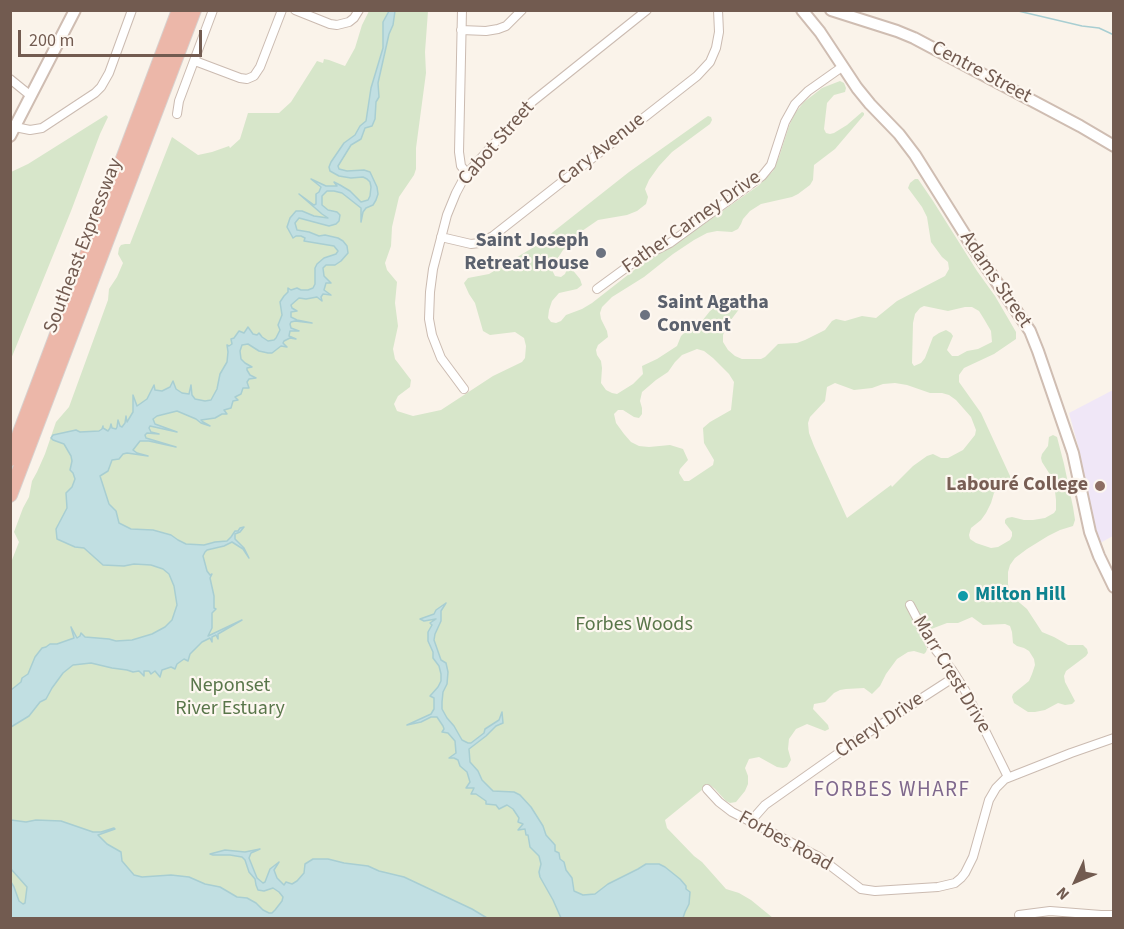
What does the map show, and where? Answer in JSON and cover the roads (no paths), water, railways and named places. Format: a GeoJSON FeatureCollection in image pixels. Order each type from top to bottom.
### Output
{"type":"FeatureCollection","features":[{"type":"Feature","properties":{"kind":"highway","name":"Southeast Expressway"},"geometry":{"type":"LineString","coordinates":[[10,444],[174,10]]}},
{"type":"Feature","properties":{"kind":"highway"},"geometry":{"type":"LineString","coordinates":[[10,459],[179,10]]}},
{"type":"Feature","properties":{"kind":"highway"},"geometry":{"type":"LineString","coordinates":[[10,478],[187,10]]}},
{"type":"Feature","properties":{"kind":"highway","name":"Southeast Expressway"},"geometry":{"type":"LineString","coordinates":[[10,495],[194,10]]}},
{"type":"Feature","properties":{"kind":"main road"},"geometry":{"type":"LineString","coordinates":[[13,131],[75,10]]}},
{"type":"Feature","properties":{"kind":"main road","name":"Adams Street"},"geometry":{"type":"LineString","coordinates":[[802,10],[866,99],[910,149],[1030,331],[1073,453],[1089,531],[1113,587]]}},
{"type":"Feature","properties":{"kind":"main road","name":"Centre Street"},"geometry":{"type":"LineString","coordinates":[[814,24],[836,13],[897,31],[1080,126],[1113,146]]}},
{"type":"Feature","properties":{"kind":"street"},"geometry":{"type":"LineString","coordinates":[[13,131],[42,128],[101,87],[109,73],[132,10]]}},
{"type":"Feature","properties":{"kind":"street"},"geometry":{"type":"LineString","coordinates":[[177,114],[179,101],[213,10]]}},
{"type":"Feature","properties":{"kind":"street"},"geometry":{"type":"LineString","coordinates":[[195,61],[240,78],[247,79],[254,76],[260,68],[282,10]]}},
{"type":"Feature","properties":{"kind":"street"},"geometry":{"type":"LineString","coordinates":[[295,10],[337,25],[349,22],[359,10]]}},
{"type":"Feature","properties":{"kind":"street"},"geometry":{"type":"LineString","coordinates":[[462,10],[459,152],[461,166],[467,173]]}},
{"type":"Feature","properties":{"kind":"street"},"geometry":{"type":"LineString","coordinates":[[461,30],[498,30],[506,26],[522,10]]}},
{"type":"Feature","properties":{"kind":"street","name":"Cabot Street"},"geometry":{"type":"LineString","coordinates":[[464,389],[441,358],[430,324],[430,284],[441,237],[456,193],[467,173],[537,98],[647,10]]}},
{"type":"Feature","properties":{"kind":"street","name":"Cary Avenue"},"geometry":{"type":"LineString","coordinates":[[441,237],[471,244],[493,236],[700,73],[710,62],[716,48],[719,32],[718,10]]}},
{"type":"Feature","properties":{"kind":"street","name":"Father Carney Drive"},"geometry":{"type":"LineString","coordinates":[[597,289],[638,260],[670,243],[762,176],[771,165],[787,118],[798,101],[808,91],[842,68]]}},
{"type":"Feature","properties":{"kind":"street"},"geometry":{"type":"LineString","coordinates":[[10,79],[32,96]]}},
{"type":"Feature","properties":{"kind":"street","name":"Marr Crest Drive"},"geometry":{"type":"LineString","coordinates":[[910,605],[930,643],[956,676],[969,698],[1008,777]]}},
{"type":"Feature","properties":{"kind":"street","name":"Cheryl Drive"},"geometry":{"type":"LineString","coordinates":[[750,822],[765,805],[860,738],[956,676]]}},
{"type":"Feature","properties":{"kind":"street"},"geometry":{"type":"LineString","coordinates":[[1008,777],[1113,738]]}},
{"type":"Feature","properties":{"kind":"street","name":"Forbes Road"},"geometry":{"type":"LineString","coordinates":[[707,789],[723,806],[819,856],[854,885],[875,891],[943,887],[958,881],[965,873],[972,857],[989,800],[996,788],[1008,777]]}},
{"type":"Feature","properties":{"kind":"street"},"geometry":{"type":"LineString","coordinates":[[1019,915],[1050,911],[1113,915]]}},
{"type":"Feature","properties":{"kind":"water"},"geometry":{"type":"Polygon","coordinates":[[[389,11],[395,11],[378,83],[379,97],[376,102],[375,119],[372,126],[365,128],[361,139],[351,145],[338,166],[339,169],[347,171],[370,172],[377,187],[376,200],[363,212],[361,222],[361,208],[342,193],[327,191],[322,196],[322,205],[340,215],[336,224],[329,226],[299,218],[295,223],[297,230],[338,238],[347,246],[348,253],[341,261],[323,268],[324,276],[331,283],[326,283],[324,290],[331,295],[323,294],[322,301],[317,297],[299,298],[291,305],[297,311],[291,312],[291,317],[312,323],[291,322],[291,328],[299,331],[290,331],[289,336],[296,339],[290,338],[284,341],[287,347],[281,346],[272,353],[268,353],[259,351],[248,344],[242,345],[241,359],[252,367],[247,370],[256,378],[249,379],[247,382],[249,388],[243,388],[241,394],[235,397],[238,400],[233,401],[231,408],[224,410],[227,414],[201,420],[210,426],[177,411],[157,416],[153,419],[155,424],[177,432],[150,426],[151,432],[159,434],[147,433],[146,438],[176,447],[140,441],[133,450],[148,456],[123,454],[119,459],[112,460],[108,471],[100,476],[109,504],[116,511],[119,523],[131,529],[153,530],[171,535],[186,544],[204,545],[227,541],[235,531],[244,527],[235,534],[235,539],[244,548],[249,558],[243,549],[232,542],[207,550],[203,556],[207,571],[210,575],[212,574],[210,578],[216,609],[212,613],[212,628],[208,636],[242,620],[218,634],[218,639],[216,635],[212,637],[212,642],[210,638],[202,642],[190,654],[188,661],[184,659],[177,664],[175,669],[171,667],[162,670],[160,677],[155,671],[151,674],[149,671],[144,671],[144,676],[139,671],[133,672],[91,663],[73,665],[63,673],[46,699],[40,702],[29,716],[11,727],[11,690],[28,674],[35,657],[42,648],[74,638],[71,627],[77,638],[81,633],[85,637],[116,641],[132,640],[152,634],[172,620],[177,605],[174,586],[169,574],[163,569],[151,565],[103,565],[84,548],[75,547],[57,539],[56,529],[67,508],[66,493],[72,487],[75,479],[70,470],[71,456],[64,444],[51,438],[53,435],[76,430],[80,432],[99,431],[103,426],[108,431],[111,424],[112,428],[116,429],[118,420],[122,427],[126,416],[127,422],[133,412],[133,395],[137,406],[147,399],[154,385],[155,390],[162,391],[170,387],[173,381],[176,389],[189,394],[191,385],[195,399],[211,400],[227,362],[227,345],[232,344],[231,339],[239,331],[244,333],[248,327],[253,334],[259,333],[268,341],[276,338],[280,330],[278,325],[282,315],[280,302],[288,292],[288,288],[308,290],[313,288],[317,264],[338,251],[334,246],[304,241],[305,238],[301,236],[293,238],[287,227],[296,211],[328,218],[299,194],[314,205],[316,204],[316,194],[321,187],[311,179],[326,186],[337,186],[334,182],[350,191],[361,202],[368,200],[370,196],[371,187],[367,179],[339,176],[330,171],[329,167],[344,143],[355,135],[366,121],[371,88],[383,48],[383,22],[389,11]]]}},
{"type":"Feature","properties":{"kind":"water"},"geometry":{"type":"Polygon","coordinates":[[[446,603],[441,611],[441,621],[434,640],[448,672],[442,709],[462,740],[468,743],[499,720],[502,712],[503,723],[496,726],[469,749],[470,762],[482,780],[493,791],[514,792],[520,795],[531,807],[546,835],[555,845],[555,851],[559,853],[560,859],[564,862],[572,878],[574,891],[583,895],[595,894],[608,884],[646,864],[659,864],[680,879],[690,892],[689,904],[683,918],[561,918],[540,877],[539,856],[530,847],[525,829],[518,830],[523,824],[518,822],[519,818],[513,809],[507,805],[499,809],[496,805],[486,804],[486,801],[476,794],[471,794],[474,788],[466,788],[470,782],[467,772],[460,766],[458,760],[449,758],[456,753],[455,741],[448,733],[442,732],[443,726],[437,717],[407,725],[431,714],[434,709],[434,698],[430,696],[441,681],[441,674],[433,658],[428,632],[432,625],[430,623],[436,619],[424,621],[420,619],[434,614],[446,603]]]}},
{"type":"Feature","properties":{"kind":"water"},"geometry":{"type":"Polygon","coordinates":[[[11,820],[61,821],[93,832],[114,828],[98,835],[107,844],[121,852],[122,861],[134,875],[189,877],[220,887],[237,897],[247,898],[269,913],[272,913],[282,901],[283,897],[279,892],[273,888],[258,890],[255,879],[242,857],[210,854],[225,850],[245,852],[260,849],[251,853],[249,858],[257,878],[265,882],[270,869],[279,862],[274,870],[277,878],[284,885],[286,882],[292,884],[297,881],[304,873],[305,864],[313,859],[328,859],[368,866],[404,877],[487,918],[11,918],[11,882],[19,901],[23,904],[27,887],[11,869],[11,820]]]}},
{"type":"Feature","properties":{"kind":"waterway"},"geometry":{"type":"LineString","coordinates":[[1014,10],[1099,28],[1114,35]]}},
{"type":"Feature","properties":{"kind":"place","name":"Saint Joseph Retreat House"},"geometry":{"type":"Point","coordinates":[601,253]}},
{"type":"Feature","properties":{"kind":"place","name":"Saint Agatha Convent"},"geometry":{"type":"Point","coordinates":[645,315]}},
{"type":"Feature","properties":{"kind":"place","name":"Labouré College"},"geometry":{"type":"Point","coordinates":[1100,486]}},
{"type":"Feature","properties":{"kind":"place","name":"Milton Hill"},"geometry":{"type":"Point","coordinates":[963,596]}},
{"type":"Feature","properties":{"kind":"district","name":"FORBES WHARF"},"geometry":{"type":"Point","coordinates":[892,791]}},
{"type":"Feature","properties":{"kind":"park label","name":"Forbes Woods"},"geometry":{"type":"Point","coordinates":[634,626]}},
{"type":"Feature","properties":{"kind":"park label","name":"Neponset River Estuary"},"geometry":{"type":"Point","coordinates":[230,698]}}]}
